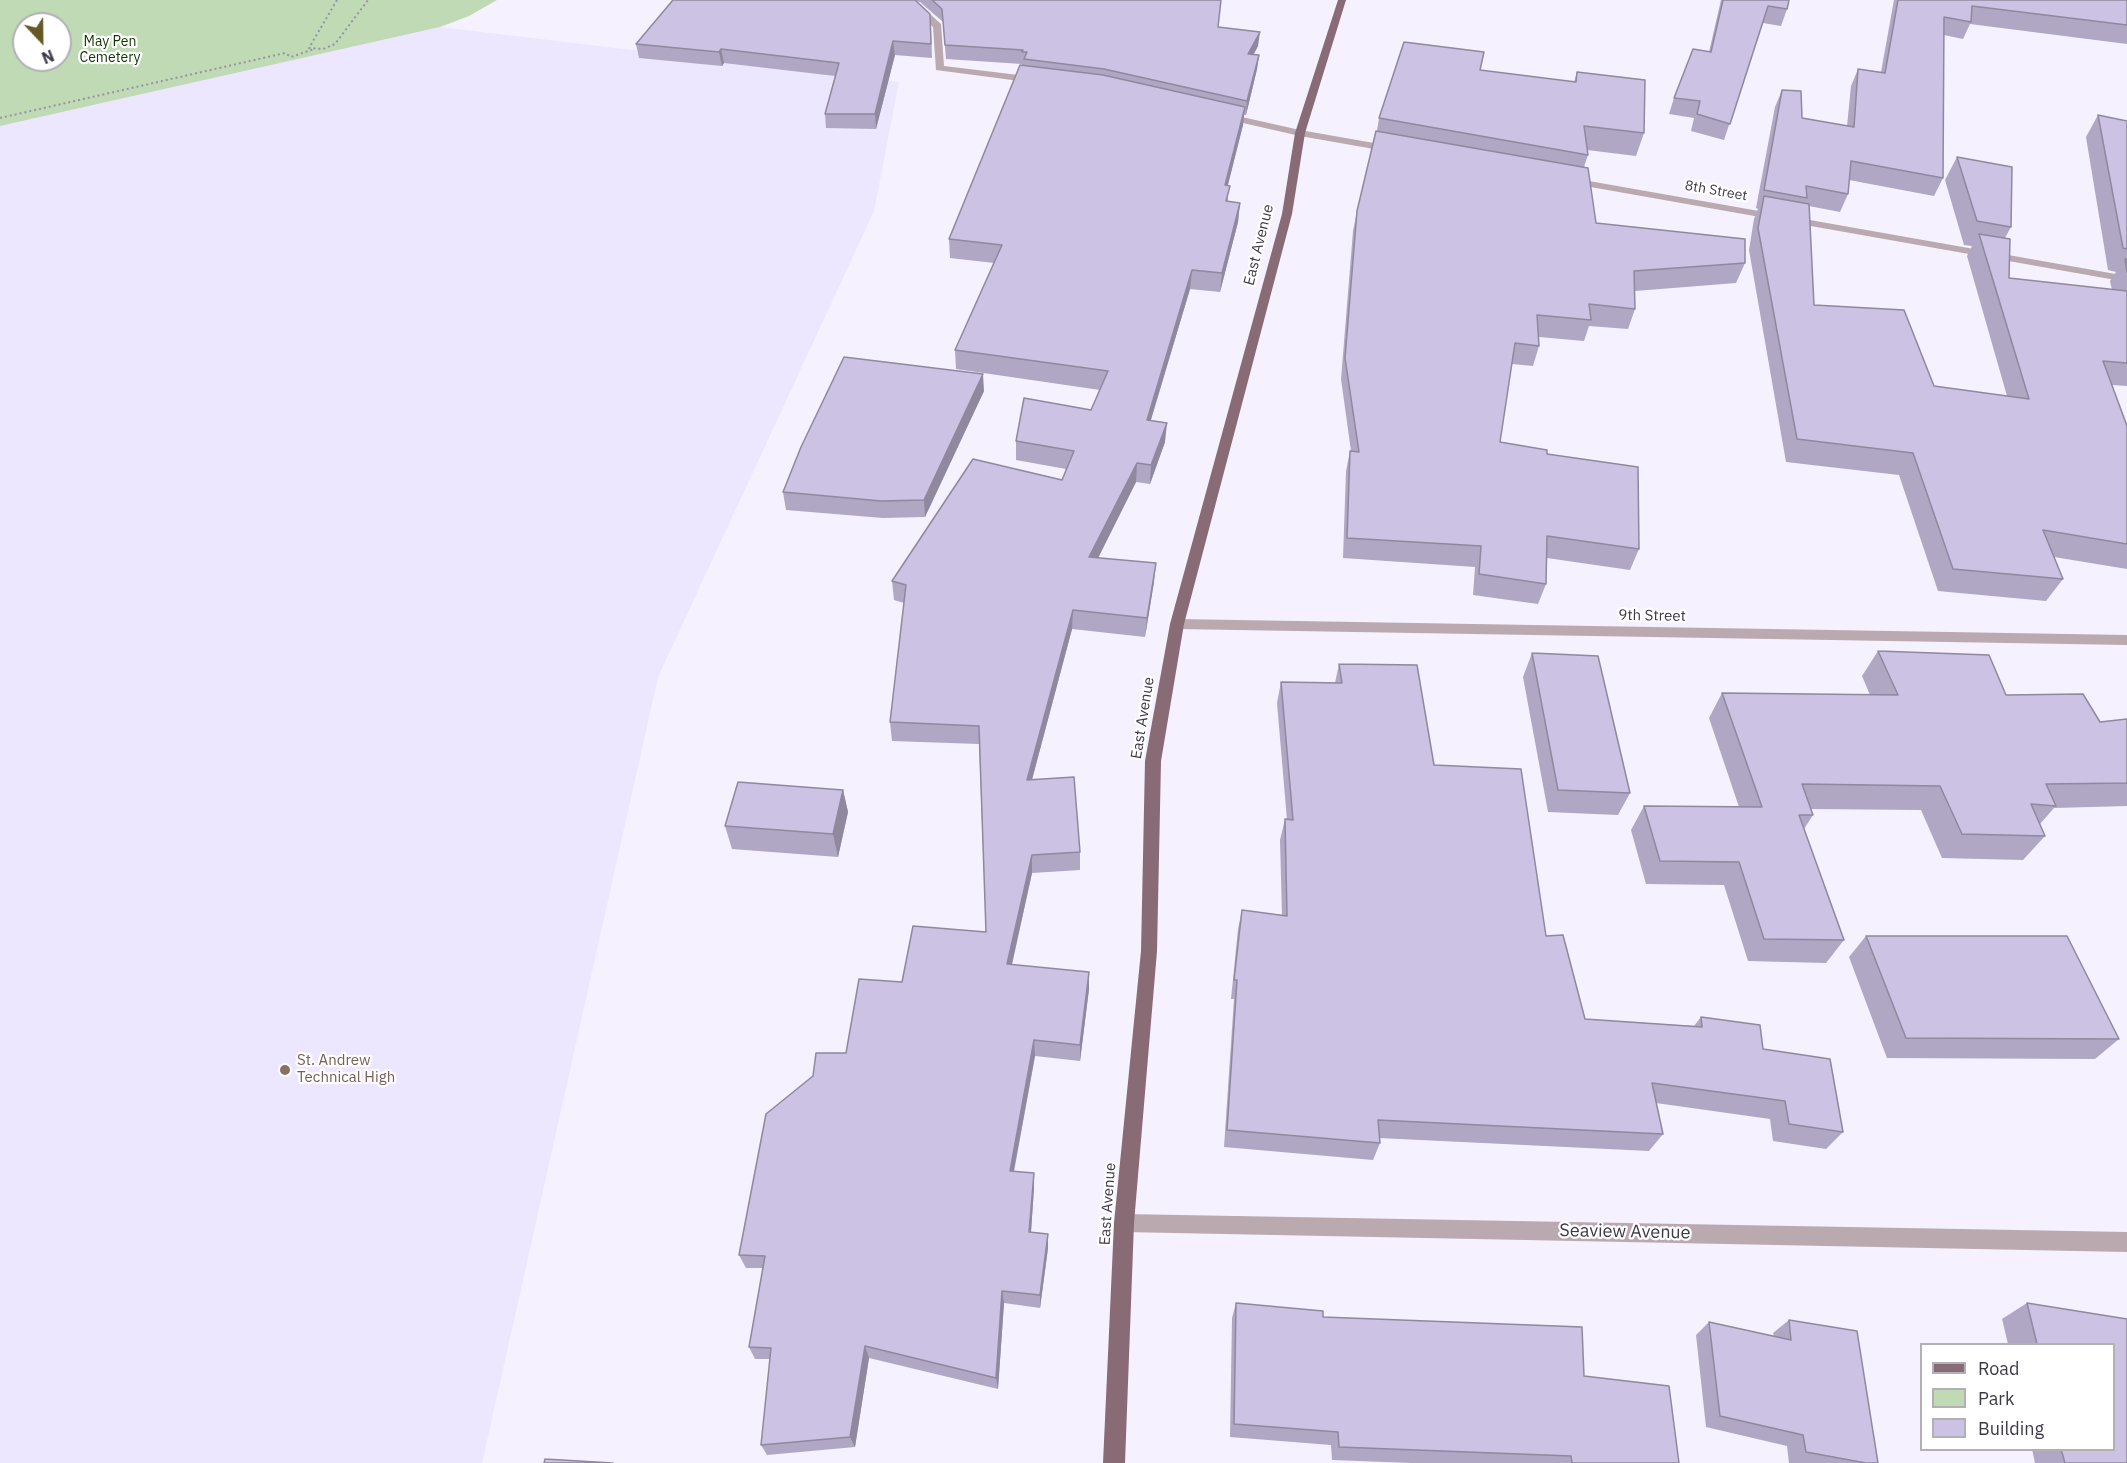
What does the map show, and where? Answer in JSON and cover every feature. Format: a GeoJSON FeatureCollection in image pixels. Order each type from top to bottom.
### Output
{"type":"FeatureCollection","features":[{"type":"Feature","properties":{"kind":"main road","name":"East Avenue"},"geometry":{"type":"LineString","coordinates":[[1114,1463],[1124,1222],[1149,951],[1153,761],[1177,624],[1287,214],[1300,133],[1342,0]]}},
{"type":"Feature","properties":{"kind":"street"},"geometry":{"type":"LineString","coordinates":[[896,0],[916,6],[938,26],[939,68],[1044,81]]}},
{"type":"Feature","properties":{"kind":"street"},"geometry":{"type":"LineString","coordinates":[[1219,114],[1300,133],[1406,152]]}},
{"type":"Feature","properties":{"kind":"street","name":"8th Street"},"geometry":{"type":"LineString","coordinates":[[1559,179],[2127,279]]}},
{"type":"Feature","properties":{"kind":"street","name":"9th Street"},"geometry":{"type":"LineString","coordinates":[[1177,624],[2127,640]]}},
{"type":"Feature","properties":{"kind":"street","name":"Seaview Avenue"},"geometry":{"type":"LineString","coordinates":[[1124,1222],[2127,1242]]}},
{"type":"Feature","properties":{"kind":"path"},"geometry":{"type":"LineString","coordinates":[[314,49],[309,48],[311,43],[337,0]]}},
{"type":"Feature","properties":{"kind":"path"},"geometry":{"type":"LineString","coordinates":[[0,118],[285,53],[291,57],[304,54],[335,44],[368,0]]}},
{"type":"Feature","properties":{"kind":"shaded area","name":"St. Andrew Technical High"},"geometry":{"type":"Polygon","coordinates":[[[440,27],[899,82],[874,211],[658,677],[482,1463],[0,1463],[0,126],[440,27]]]}},
{"type":"Feature","properties":{"kind":"green space","name":"May Pen Cemetery"},"geometry":{"type":"Polygon","coordinates":[[[0,0],[497,0],[469,16],[440,27],[0,126],[0,0]]]}},
{"type":"Feature","properties":{"kind":"building"},"geometry":{"type":"Polygon","coordinates":[[[673,0],[915,0],[930,14],[931,44],[893,41],[875,114],[825,114],[839,63],[721,49],[719,52],[636,44],[673,0]]]}},
{"type":"Feature","properties":{"kind":"building"},"geometry":{"type":"Polygon","coordinates":[[[932,0],[1221,0],[1218,27],[1260,32],[1248,54],[1259,55],[1247,101],[1104,69],[1024,59],[1027,52],[1022,52],[1023,50],[945,45],[942,9],[932,0]]]}},
{"type":"Feature","properties":{"kind":"building"},"geometry":{"type":"Polygon","coordinates":[[[1723,0],[1789,0],[1787,9],[1768,6],[1730,124],[1697,114],[1700,101],[1674,98],[1693,49],[1711,52],[1723,0]]]}},
{"type":"Feature","properties":{"kind":"building"},"geometry":{"type":"Polygon","coordinates":[[[1898,0],[2127,0],[2127,25],[1972,6],[1971,22],[1944,17],[1943,178],[1851,161],[1848,194],[1806,186],[1807,198],[1764,190],[1782,90],[1801,91],[1802,118],[1854,127],[1858,69],[1885,73],[1898,0]]]}},
{"type":"Feature","properties":{"kind":"building"},"geometry":{"type":"Polygon","coordinates":[[[1404,42],[1484,52],[1480,70],[1576,82],[1577,72],[1645,80],[1644,133],[1584,126],[1588,155],[1379,118],[1404,42]]]}},
{"type":"Feature","properties":{"kind":"building"},"geometry":{"type":"Polygon","coordinates":[[[1020,65],[1103,75],[1245,107],[1225,185],[1230,186],[1226,201],[1240,203],[1222,273],[1192,270],[1147,420],[1167,423],[1151,465],[1137,463],[1089,557],[1156,563],[1147,618],[1073,610],[1027,780],[1074,777],[1080,852],[1032,855],[1007,964],[1089,972],[1080,1045],[1034,1040],[1010,1171],[1034,1173],[1029,1232],[1048,1234],[1040,1295],[1002,1291],[996,1378],[865,1346],[850,1437],[761,1445],[771,1348],[749,1347],[765,1256],[739,1255],[766,1114],[813,1076],[816,1053],[846,1053],[859,979],[902,982],[913,926],[986,932],[979,726],[890,722],[906,585],[892,581],[973,459],[1062,480],[1074,451],[1016,441],[1024,398],[1091,410],[1108,371],[955,350],[1002,245],[949,239],[1020,65]]]}},
{"type":"Feature","properties":{"kind":"building"},"geometry":{"type":"Polygon","coordinates":[[[2098,115],[2127,121],[2127,249],[2123,248],[2098,115]]]}},
{"type":"Feature","properties":{"kind":"building"},"geometry":{"type":"Polygon","coordinates":[[[1376,131],[1588,168],[1596,223],[1745,239],[1745,263],[1634,271],[1635,309],[1589,304],[1591,320],[1537,315],[1539,346],[1515,343],[1500,442],[1547,450],[1547,454],[1638,467],[1639,549],[1547,536],[1546,584],[1479,574],[1481,546],[1347,538],[1350,451],[1359,452],[1345,358],[1357,211],[1376,131]]]}},
{"type":"Feature","properties":{"kind":"building"},"geometry":{"type":"Polygon","coordinates":[[[1957,157],[2012,167],[2011,227],[1977,221],[1957,157]]]}},
{"type":"Feature","properties":{"kind":"building"},"geometry":{"type":"Polygon","coordinates":[[[1764,196],[1809,204],[1814,305],[1904,310],[1934,386],[2029,399],[1979,234],[2010,239],[2009,278],[2127,291],[2127,363],[2103,361],[2127,426],[2127,544],[2043,530],[2063,579],[1953,569],[1913,453],[1797,439],[1758,228],[1764,196]]]}},
{"type":"Feature","properties":{"kind":"building"},"geometry":{"type":"Polygon","coordinates":[[[844,357],[983,374],[924,500],[881,501],[783,492],[801,447],[844,357]]]}},
{"type":"Feature","properties":{"kind":"building"},"geometry":{"type":"Polygon","coordinates":[[[1878,651],[1989,655],[2006,695],[2083,694],[2100,722],[2127,719],[2127,783],[2046,784],[2056,806],[2031,804],[2045,836],[1962,834],[1940,786],[1802,784],[1813,815],[1799,815],[1844,940],[1764,939],[1739,862],[1660,861],[1644,806],[1762,807],[1722,693],[1898,695],[1878,651]]]}},
{"type":"Feature","properties":{"kind":"building"},"geometry":{"type":"Polygon","coordinates":[[[1532,653],[1598,656],[1630,793],[1558,790],[1532,653]]]}},
{"type":"Feature","properties":{"kind":"building"},"geometry":{"type":"Polygon","coordinates":[[[1339,664],[1417,665],[1434,765],[1521,769],[1546,936],[1563,935],[1585,1019],[1702,1027],[1701,1017],[1760,1025],[1763,1049],[1830,1059],[1843,1132],[1789,1124],[1785,1101],[1652,1083],[1663,1134],[1378,1120],[1380,1143],[1227,1130],[1237,980],[1234,980],[1242,910],[1287,916],[1285,819],[1293,820],[1281,682],[1342,683],[1339,664]]]}},
{"type":"Feature","properties":{"kind":"building"},"geometry":{"type":"Polygon","coordinates":[[[738,782],[843,790],[833,834],[725,826],[738,782]]]}},
{"type":"Feature","properties":{"kind":"building"},"geometry":{"type":"Polygon","coordinates":[[[1866,936],[2067,936],[2119,1039],[1906,1038],[1866,936]]]}},
{"type":"Feature","properties":{"kind":"building"},"geometry":{"type":"Polygon","coordinates":[[[1236,1303],[1323,1311],[1323,1317],[1582,1327],[1584,1376],[1669,1386],[1679,1463],[1572,1463],[1571,1456],[1339,1447],[1338,1432],[1234,1424],[1236,1303]]]}},
{"type":"Feature","properties":{"kind":"building"},"geometry":{"type":"Polygon","coordinates":[[[2027,1303],[2127,1319],[2127,1463],[2065,1463],[2062,1451],[2115,1451],[2115,1343],[2037,1343],[2027,1303]]]}},
{"type":"Feature","properties":{"kind":"building"},"geometry":{"type":"Polygon","coordinates":[[[1789,1320],[1857,1331],[1878,1463],[1866,1463],[1806,1452],[1803,1435],[1720,1416],[1709,1322],[1791,1340],[1789,1320]]]}},
{"type":"Feature","properties":{"kind":"building"},"geometry":{"type":"Polygon","coordinates":[[[545,1459],[613,1463],[544,1463],[545,1459]]]}},
{"type":"Feature","properties":{"kind":"place","name":"St. Andrew Technical High"},"geometry":{"type":"Point","coordinates":[285,1070]}}]}
